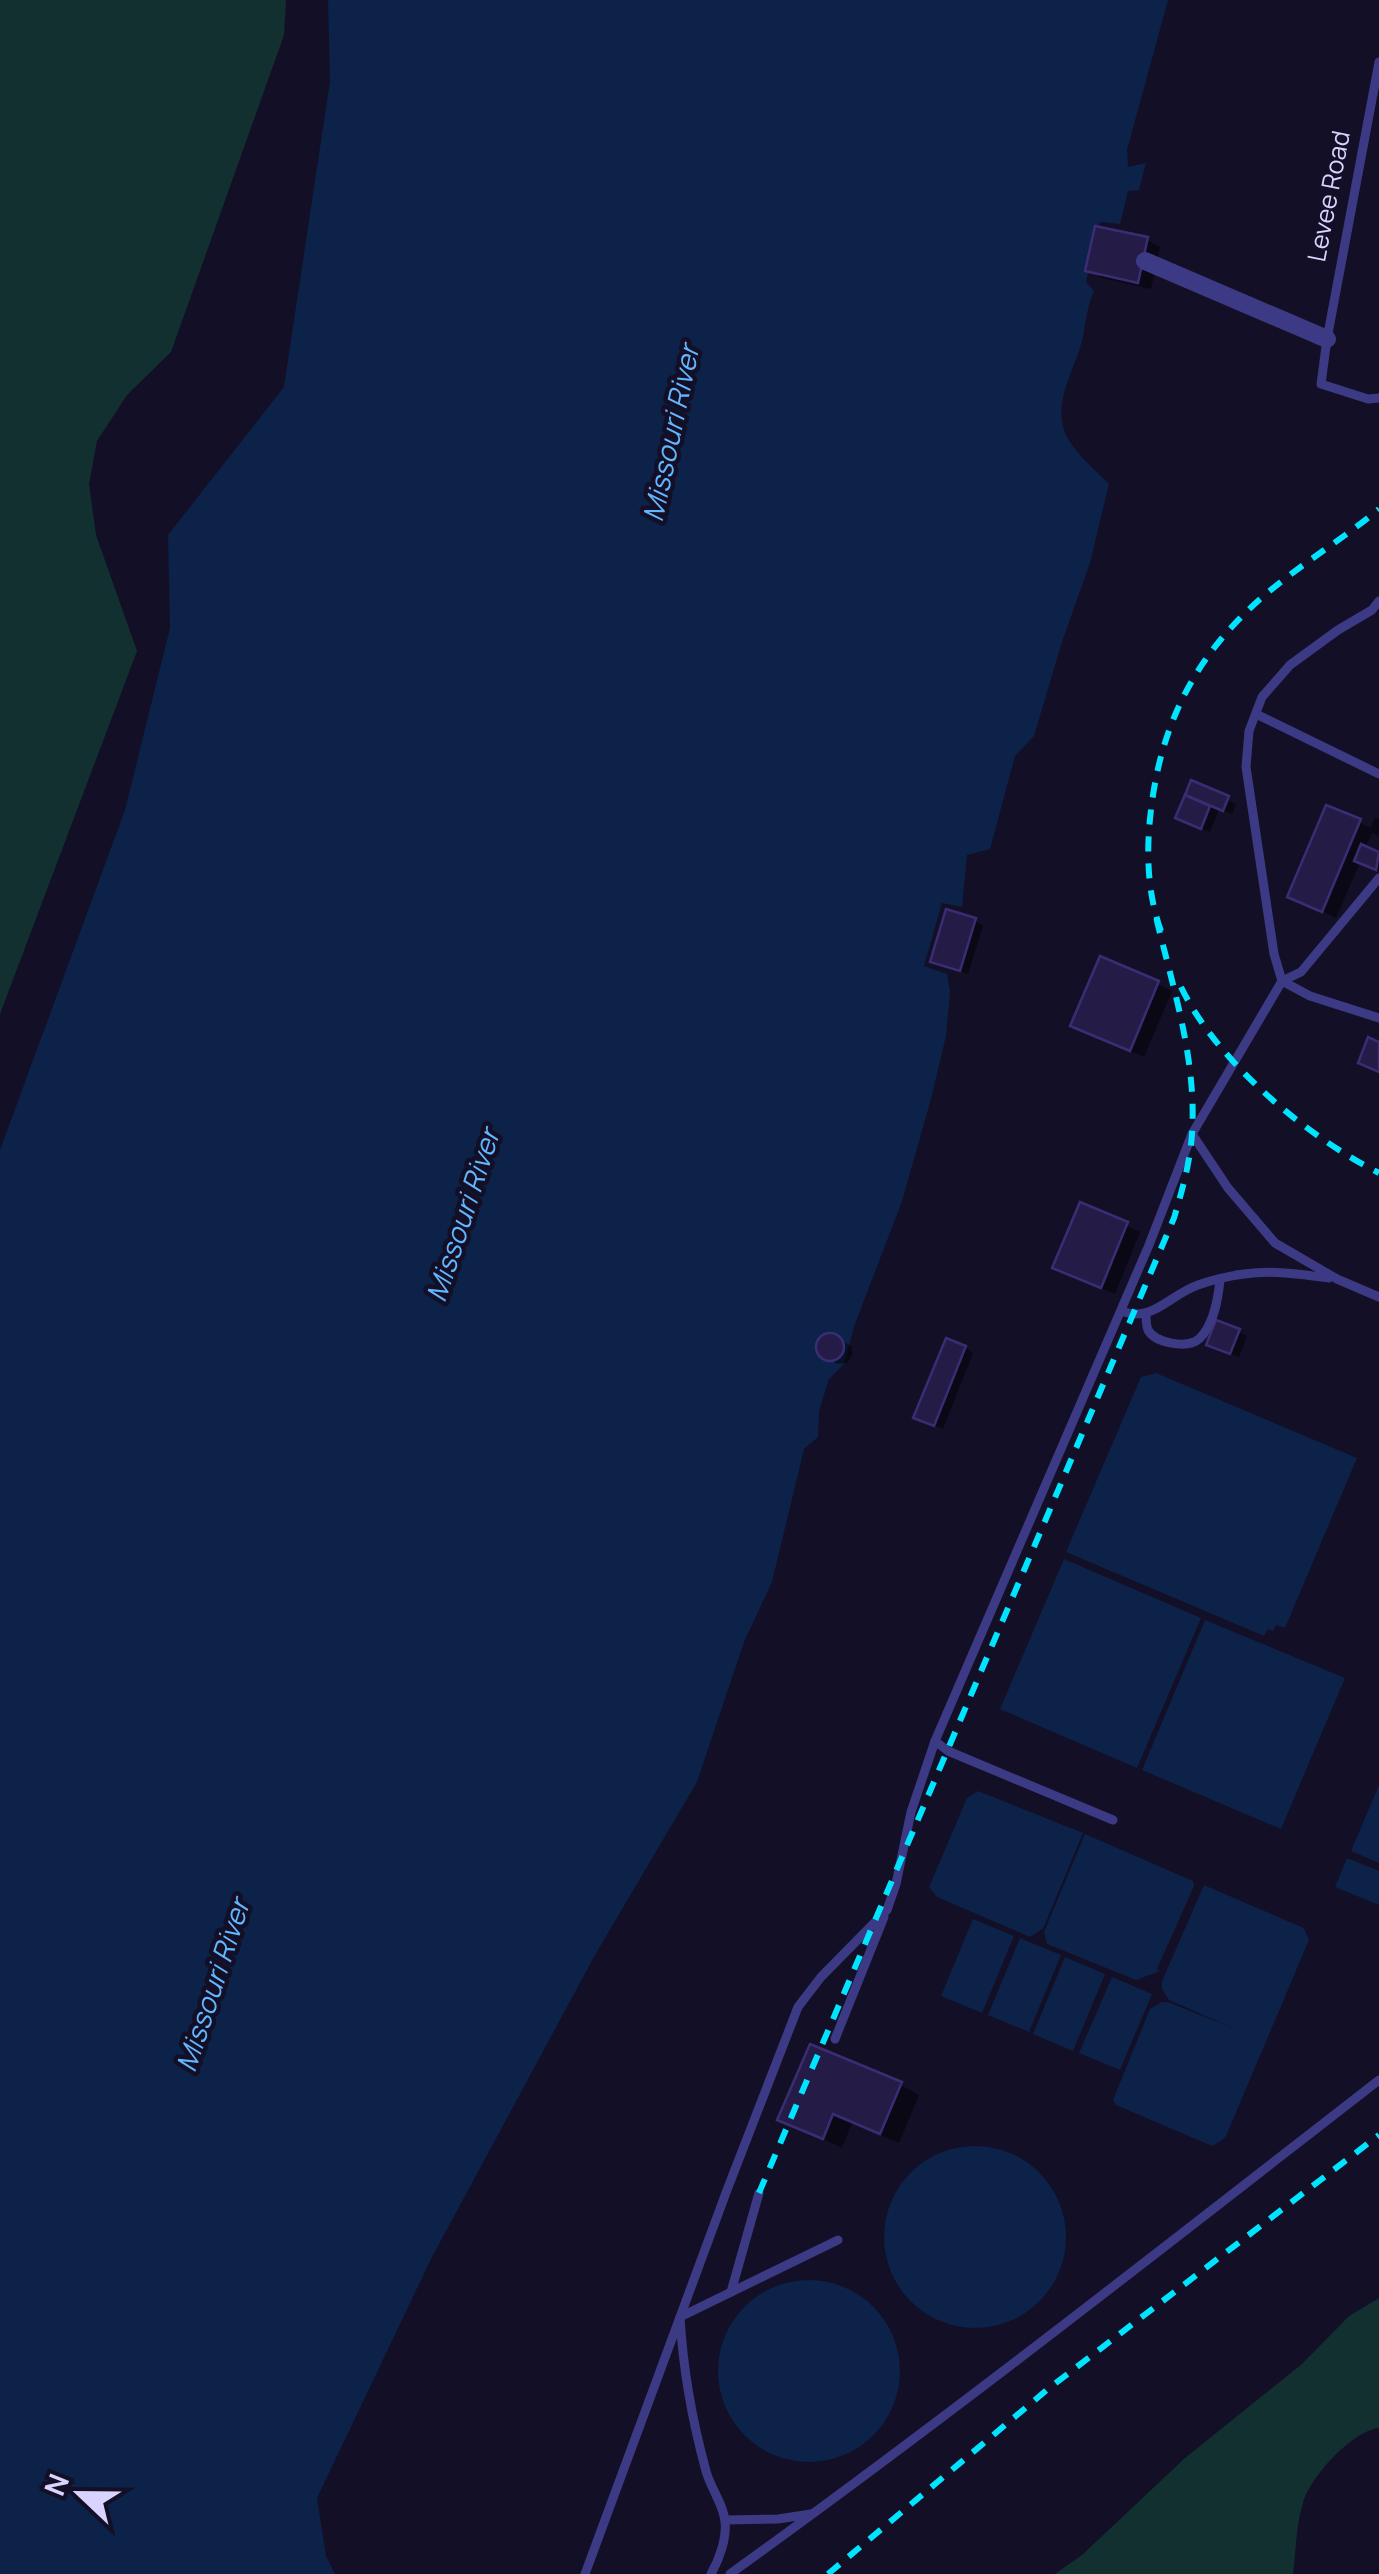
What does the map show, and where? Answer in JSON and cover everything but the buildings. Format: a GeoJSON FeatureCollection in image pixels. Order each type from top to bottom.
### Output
{"type":"FeatureCollection","features":[{"type":"Feature","properties":{"kind":"street"},"geometry":{"type":"LineString","coordinates":[[1145,261],[1326,339]]}},
{"type":"Feature","properties":{"kind":"lane","name":"Levee Road"},"geometry":{"type":"LineString","coordinates":[[1379,62],[1326,339],[1321,384],[1379,398]]}},
{"type":"Feature","properties":{"kind":"lane"},"geometry":{"type":"LineString","coordinates":[[1379,601],[1372,610],[1290,665],[1262,697],[1249,731],[1246,767],[1268,922],[1282,980],[1310,996],[1379,1018]]}},
{"type":"Feature","properties":{"kind":"lane"},"geometry":{"type":"LineString","coordinates":[[1256,714],[1379,774]]}},
{"type":"Feature","properties":{"kind":"lane"},"geometry":{"type":"LineString","coordinates":[[835,2040],[896,1884],[911,1812],[935,1741],[1192,1134],[1282,980],[1301,972],[1379,878]]}},
{"type":"Feature","properties":{"kind":"lane"},"geometry":{"type":"LineString","coordinates":[[1192,1134],[1228,1188],[1275,1244],[1337,1279],[1379,1297]]}},
{"type":"Feature","properties":{"kind":"lane"},"geometry":{"type":"LineString","coordinates":[[1120,1311],[1134,1316],[1146,1314],[1196,1285],[1243,1274],[1287,1272],[1337,1279]]}},
{"type":"Feature","properties":{"kind":"lane"},"geometry":{"type":"LineString","coordinates":[[1146,1314],[1146,1327],[1161,1340],[1194,1343],[1202,1336],[1217,1304],[1220,1280]]}},
{"type":"Feature","properties":{"kind":"lane"},"geometry":{"type":"LineString","coordinates":[[935,1741],[948,1751],[1113,1820]]}},
{"type":"Feature","properties":{"kind":"lane"},"geometry":{"type":"LineString","coordinates":[[586,2574],[798,2007],[820,1977],[887,1910]]}},
{"type":"Feature","properties":{"kind":"lane"},"geometry":{"type":"LineString","coordinates":[[730,2574],[1112,2288],[1379,2080]]}},
{"type":"Feature","properties":{"kind":"lane"},"geometry":{"type":"LineString","coordinates":[[731,2292],[759,2193]]}},
{"type":"Feature","properties":{"kind":"lane"},"geometry":{"type":"LineString","coordinates":[[680,2317],[838,2240]]}},
{"type":"Feature","properties":{"kind":"lane"},"geometry":{"type":"LineString","coordinates":[[680,2317],[682,2357],[695,2431],[709,2484],[726,2520],[711,2574]]}},
{"type":"Feature","properties":{"kind":"lane"},"geometry":{"type":"LineString","coordinates":[[726,2520],[814,2514]]}},
{"type":"Feature","properties":{"kind":"green space"},"geometry":{"type":"Polygon","coordinates":[[[0,0],[286,0],[284,35],[171,352],[127,395],[97,441],[89,484],[96,535],[137,651],[0,1014],[0,0]]]}},
{"type":"Feature","properties":{"kind":"green space"},"geometry":{"type":"Polygon","coordinates":[[[1379,2298],[1379,2428],[1345,2446],[1307,2492],[1293,2574],[1055,2574],[1082,2555],[1185,2458],[1302,2364],[1349,2316],[1379,2298]]]}},
{"type":"Feature","properties":{"kind":"water","name":"Missouri River"},"geometry":{"type":"Polygon","coordinates":[[[328,0],[1168,0],[1127,150],[1128,167],[1146,163],[1139,190],[1128,191],[1120,224],[1100,222],[1086,282],[1094,291],[1063,400],[1062,421],[1068,439],[1109,484],[1090,563],[1034,736],[1015,756],[990,849],[967,855],[962,907],[942,903],[924,966],[947,974],[950,992],[946,1036],[931,1099],[902,1201],[844,1364],[829,1379],[819,1411],[818,1437],[804,1449],[772,1582],[744,1642],[697,1782],[595,1955],[432,2257],[317,2498],[326,2556],[335,2574],[0,2574],[0,1150],[125,810],[170,628],[168,535],[284,387],[330,81],[328,0]]]}},
{"type":"Feature","properties":{"kind":"water"},"geometry":{"type":"Polygon","coordinates":[[[1156,1373],[1357,1458],[1285,1628],[1276,1625],[1264,1636],[1066,1552],[1141,1377],[1156,1373]]]}},
{"type":"Feature","properties":{"kind":"water"},"geometry":{"type":"Polygon","coordinates":[[[1064,1559],[1201,1618],[1137,1768],[1000,1709],[1064,1559]]]}},
{"type":"Feature","properties":{"kind":"water"},"geometry":{"type":"Polygon","coordinates":[[[1205,1620],[1345,1678],[1281,1829],[1142,1770],[1205,1620]]]}},
{"type":"Feature","properties":{"kind":"water"},"geometry":{"type":"Polygon","coordinates":[[[1379,1785],[1379,1863],[1351,1851],[1379,1785]]]}},
{"type":"Feature","properties":{"kind":"water"},"geometry":{"type":"Polygon","coordinates":[[[978,1791],[1083,1833],[1043,1929],[1030,1937],[937,1897],[929,1887],[967,1798],[978,1791]]]}},
{"type":"Feature","properties":{"kind":"water"},"geometry":{"type":"Polygon","coordinates":[[[1085,1834],[1193,1881],[1157,1969],[1160,1971],[1136,1980],[1047,1944],[1044,1932],[1085,1834]]]}},
{"type":"Feature","properties":{"kind":"water"},"geometry":{"type":"Polygon","coordinates":[[[1347,1858],[1379,1871],[1379,1905],[1335,1887],[1347,1858]]]}},
{"type":"Feature","properties":{"kind":"water"},"geometry":{"type":"Polygon","coordinates":[[[1204,1885],[1304,1928],[1309,1940],[1226,2136],[1212,2146],[1116,2105],[1113,2100],[1150,2009],[1162,2002],[1235,2029],[1169,2000],[1162,1989],[1204,1885]]]}},
{"type":"Feature","properties":{"kind":"water"},"geometry":{"type":"Polygon","coordinates":[[[973,1919],[1014,1936],[982,2013],[941,1996],[973,1919]]]}},
{"type":"Feature","properties":{"kind":"water"},"geometry":{"type":"Polygon","coordinates":[[[1020,1938],[1061,1955],[1029,2032],[988,2015],[1020,1938]]]}},
{"type":"Feature","properties":{"kind":"water"},"geometry":{"type":"Polygon","coordinates":[[[1065,1957],[1105,1974],[1073,2051],[1033,2034],[1065,1957]]]}},
{"type":"Feature","properties":{"kind":"water"},"geometry":{"type":"Polygon","coordinates":[[[1112,1977],[1152,1994],[1120,2070],[1079,2053],[1112,1977]]]}},
{"type":"Feature","properties":{"kind":"water"},"geometry":{"type":"Polygon","coordinates":[[[975,2146],[1010,2153],[1039,2173],[1059,2202],[1066,2237],[1059,2272],[1039,2301],[1010,2321],[975,2328],[940,2321],[911,2301],[891,2272],[884,2237],[891,2202],[911,2173],[940,2153],[975,2146]]]}},
{"type":"Feature","properties":{"kind":"water"},"geometry":{"type":"Polygon","coordinates":[[[809,2280],[844,2287],[873,2307],[893,2336],[900,2371],[893,2406],[873,2435],[844,2455],[809,2462],[774,2455],[745,2435],[725,2406],[718,2371],[725,2336],[745,2307],[774,2287],[809,2280]]]}},
{"type":"Feature","properties":{"kind":"railway"},"geometry":{"type":"LineString","coordinates":[[1161,931],[1150,884],[1150,818],[1158,767],[1180,704],[1213,649],[1234,624],[1286,578],[1379,509]]}},
{"type":"Feature","properties":{"kind":"railway"},"geometry":{"type":"LineString","coordinates":[[759,2193],[1174,1218],[1189,1156],[1193,1106],[1182,1024],[1156,917]]}},
{"type":"Feature","properties":{"kind":"railway"},"geometry":{"type":"LineString","coordinates":[[1181,987],[1217,1042],[1266,1094],[1322,1139],[1379,1173]]}},
{"type":"Feature","properties":{"kind":"railway"},"geometry":{"type":"LineString","coordinates":[[828,2574],[1048,2389],[1379,2135]]}}]}
